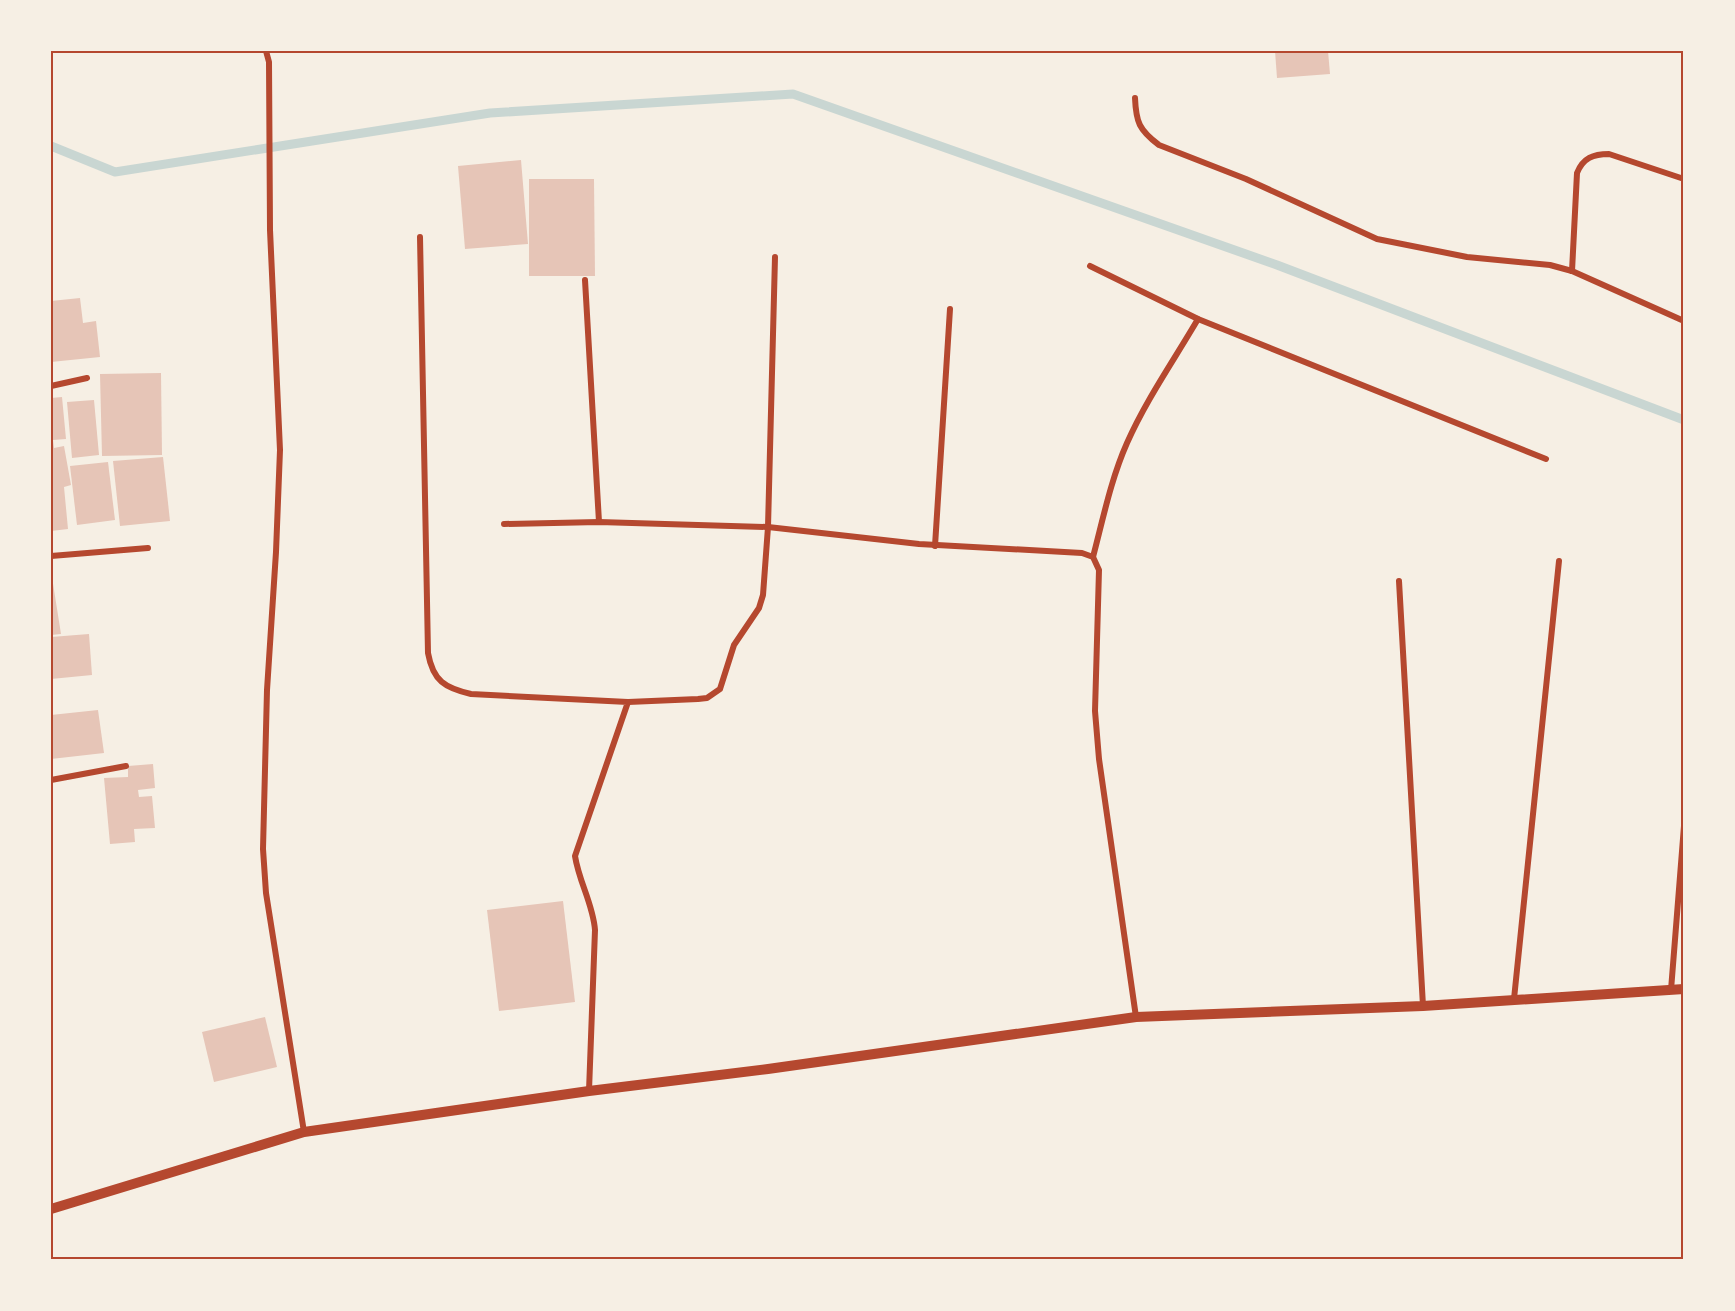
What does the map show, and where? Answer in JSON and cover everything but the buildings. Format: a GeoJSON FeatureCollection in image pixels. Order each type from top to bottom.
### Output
{"type":"FeatureCollection","features":[{"type":"Feature","properties":{"kind":"street"},"geometry":{"type":"LineString","coordinates":[[266,51],[269,62],[270,230],[280,450],[267,690],[263,849],[267,893],[304,1132]]}},
{"type":"Feature","properties":{"kind":"street"},"geometry":{"type":"LineString","coordinates":[[1135,98],[1139,126],[1159,145],[1246,179],[1377,239],[1467,257],[1550,265],[1572,271],[1684,321]]}},
{"type":"Feature","properties":{"kind":"street"},"geometry":{"type":"LineString","coordinates":[[1572,271],[1577,173],[1580,165],[1588,158],[1609,154],[1684,179]]}},
{"type":"Feature","properties":{"kind":"street"},"geometry":{"type":"LineString","coordinates":[[420,237],[430,663],[435,675],[443,684],[452,690],[471,694],[628,702],[707,698],[720,689],[734,645],[759,608],[764,595],[775,257]]}},
{"type":"Feature","properties":{"kind":"street"},"geometry":{"type":"LineString","coordinates":[[1090,266],[1198,319],[1546,459]]}},
{"type":"Feature","properties":{"kind":"street"},"geometry":{"type":"LineString","coordinates":[[585,280],[599,522]]}},
{"type":"Feature","properties":{"kind":"street"},"geometry":{"type":"LineString","coordinates":[[935,546],[950,309]]}},
{"type":"Feature","properties":{"kind":"street"},"geometry":{"type":"LineString","coordinates":[[1136,1017],[1099,759],[1095,711],[1099,570],[1093,557],[1115,474],[1127,442],[1198,319]]}},
{"type":"Feature","properties":{"kind":"street"},"geometry":{"type":"LineString","coordinates":[[51,386],[87,378]]}},
{"type":"Feature","properties":{"kind":"street"},"geometry":{"type":"LineString","coordinates":[[504,524],[599,522],[768,527],[935,546],[1082,553],[1093,557]]}},
{"type":"Feature","properties":{"kind":"street"},"geometry":{"type":"LineString","coordinates":[[51,556],[148,548]]}},
{"type":"Feature","properties":{"kind":"street"},"geometry":{"type":"LineString","coordinates":[[1514,999],[1558,561]]}},
{"type":"Feature","properties":{"kind":"street"},"geometry":{"type":"LineString","coordinates":[[1399,581],[1423,1006]]}},
{"type":"Feature","properties":{"kind":"street"},"geometry":{"type":"LineString","coordinates":[[588,1091],[595,930],[592,907],[577,871],[575,856],[576,847],[628,702]]}},
{"type":"Feature","properties":{"kind":"street"},"geometry":{"type":"LineString","coordinates":[[51,780],[126,766]]}},
{"type":"Feature","properties":{"kind":"street"},"geometry":{"type":"LineString","coordinates":[[1671,990],[1684,826]]}},
{"type":"Feature","properties":{"kind":"street"},"geometry":{"type":"LineString","coordinates":[[51,1209],[304,1132],[1136,1017],[1423,1006],[1684,989]]}},
{"type":"Feature","properties":{"kind":"waterway"},"geometry":{"type":"LineString","coordinates":[[51,146],[115,172],[490,113],[793,94],[1277,265],[1684,420]]}}]}
